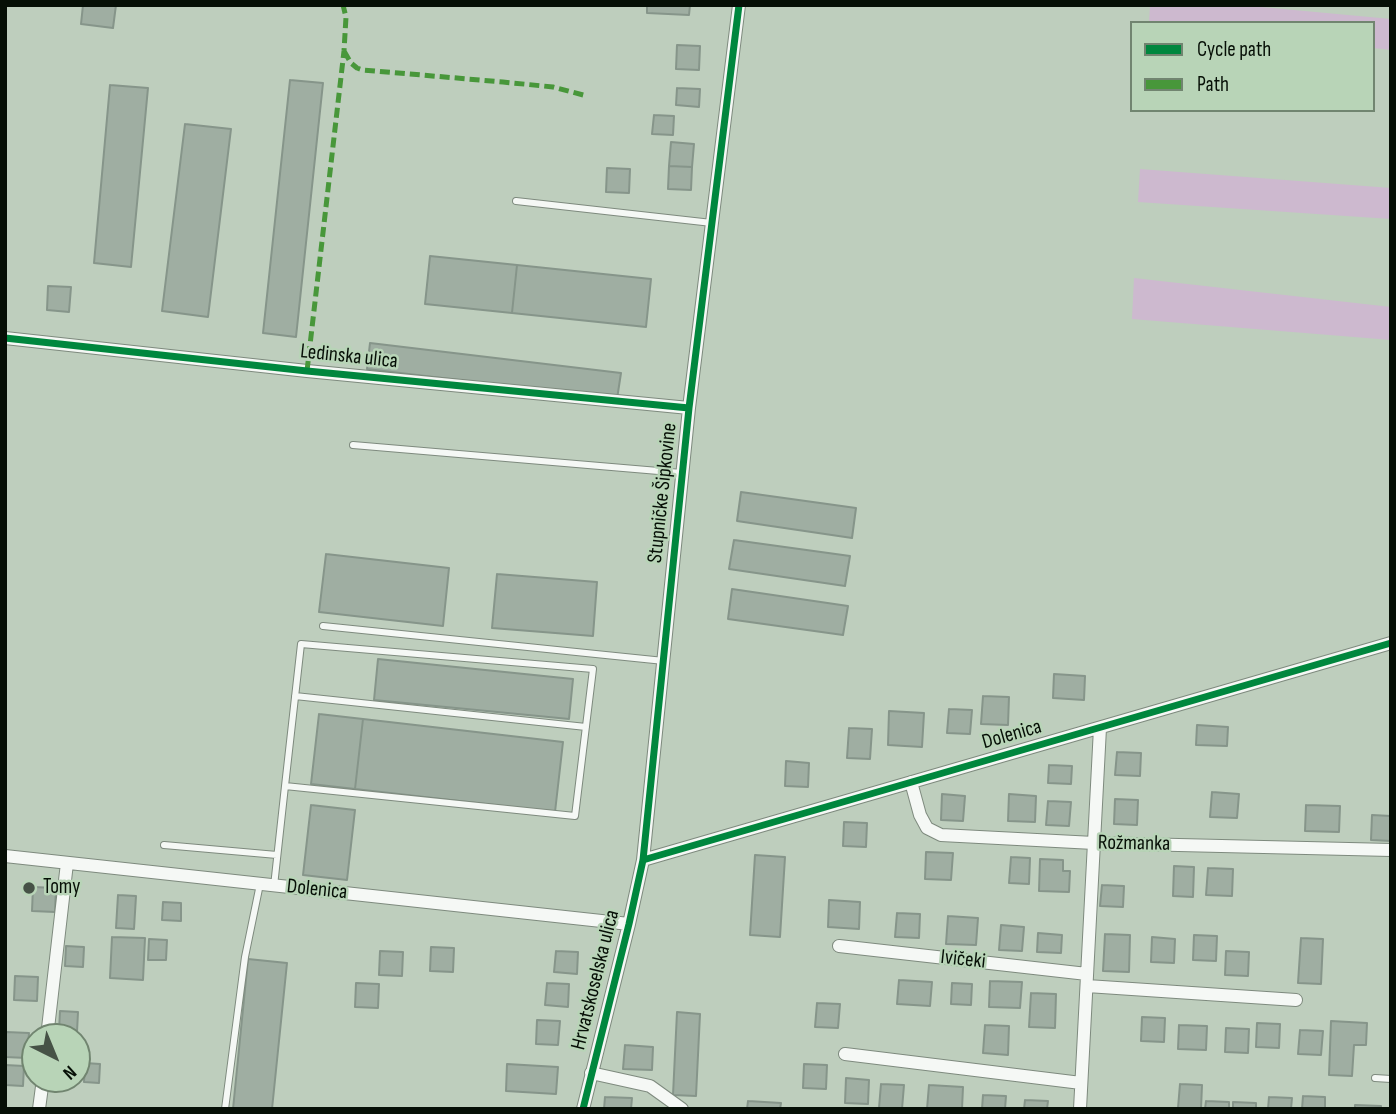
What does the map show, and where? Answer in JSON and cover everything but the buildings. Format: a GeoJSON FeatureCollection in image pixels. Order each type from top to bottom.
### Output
{"type":"FeatureCollection","features":[{"type":"Feature","properties":{"kind":"street","name":"Stupničke Šipkovine"},"geometry":{"type":"LineString","coordinates":[[643,860],[689,408],[739,5]]}},
{"type":"Feature","properties":{"kind":"street","name":"Ledinska ulica"},"geometry":{"type":"LineString","coordinates":[[5,338],[689,408]]}},
{"type":"Feature","properties":{"kind":"street","name":"Dolenica"},"geometry":{"type":"LineString","coordinates":[[643,860],[1391,643]]}},
{"type":"Feature","properties":{"kind":"street"},"geometry":{"type":"LineString","coordinates":[[1080,1109],[1100,728]]}},
{"type":"Feature","properties":{"kind":"street","name":"Rožmanka"},"geometry":{"type":"LineString","coordinates":[[911,782],[920,815],[927,828],[941,835],[1094,843],[1391,850]]}},
{"type":"Feature","properties":{"kind":"street","name":"Dolenica"},"geometry":{"type":"LineString","coordinates":[[5,856],[629,924]]}},
{"type":"Feature","properties":{"kind":"street","name":"Hrvatskoselska ulica"},"geometry":{"type":"LineString","coordinates":[[583,1109],[643,860]]}},
{"type":"Feature","properties":{"kind":"street"},"geometry":{"type":"LineString","coordinates":[[49,1023],[67,863]]}},
{"type":"Feature","properties":{"kind":"street","name":"Ivičeki"},"geometry":{"type":"LineString","coordinates":[[839,946],[1087,980],[1296,1000]]}},
{"type":"Feature","properties":{"kind":"street"},"geometry":{"type":"LineString","coordinates":[[845,1054],[1082,1083]]}},
{"type":"Feature","properties":{"kind":"street","name":"Hrvatskoselska ulica"},"geometry":{"type":"LineString","coordinates":[[591,1073],[650,1086],[682,1109]]}},
{"type":"Feature","properties":{"kind":"lane"},"geometry":{"type":"LineString","coordinates":[[516,201],[712,223]]}},
{"type":"Feature","properties":{"kind":"lane"},"geometry":{"type":"LineString","coordinates":[[353,445],[682,473]]}},
{"type":"Feature","properties":{"kind":"lane"},"geometry":{"type":"LineString","coordinates":[[323,626],[664,661]]}},
{"type":"Feature","properties":{"kind":"lane"},"geometry":{"type":"LineString","coordinates":[[274,886],[277,855],[301,644],[593,669],[575,816],[285,786]]}},
{"type":"Feature","properties":{"kind":"lane"},"geometry":{"type":"LineString","coordinates":[[295,695],[586,727]]}},
{"type":"Feature","properties":{"kind":"lane"},"geometry":{"type":"LineString","coordinates":[[164,845],[277,855]]}},
{"type":"Feature","properties":{"kind":"lane"},"geometry":{"type":"LineString","coordinates":[[225,1109],[245,957],[260,884]]}},
{"type":"Feature","properties":{"kind":"lane"},"geometry":{"type":"LineString","coordinates":[[1374,1078],[1391,1079]]}},
{"type":"Feature","properties":{"kind":"shaded area"},"geometry":{"type":"Polygon","coordinates":[[[1150,5],[1240,5],[1391,19],[1391,50],[1375,48],[1375,21],[1149,21],[1150,5]]]}},
{"type":"Feature","properties":{"kind":"shaded area"},"geometry":{"type":"Polygon","coordinates":[[[1140,169],[1391,188],[1391,219],[1138,202],[1140,169]]]}},
{"type":"Feature","properties":{"kind":"shaded area"},"geometry":{"type":"Polygon","coordinates":[[[1134,278],[1391,307],[1391,340],[1132,319],[1134,278]]]}},
{"type":"Feature","properties":{"kind":"marked path"},"geometry":{"type":"LineString","coordinates":[[307,371],[344,51],[346,17],[343,5]]}},
{"type":"Feature","properties":{"kind":"marked path"},"geometry":{"type":"LineString","coordinates":[[344,51],[351,63],[363,70],[553,87],[587,96]]}},
{"type":"Feature","properties":{"kind":"cycle path"},"geometry":{"type":"LineString","coordinates":[[583,1109],[643,860],[689,408],[739,5]]}},
{"type":"Feature","properties":{"kind":"cycle path"},"geometry":{"type":"LineString","coordinates":[[5,338],[689,408]]}},
{"type":"Feature","properties":{"kind":"cycle path"},"geometry":{"type":"LineString","coordinates":[[643,860],[1391,643]]}},
{"type":"Feature","properties":{"kind":"place","name":"Tomy"},"geometry":{"type":"Point","coordinates":[29,888]}}]}
